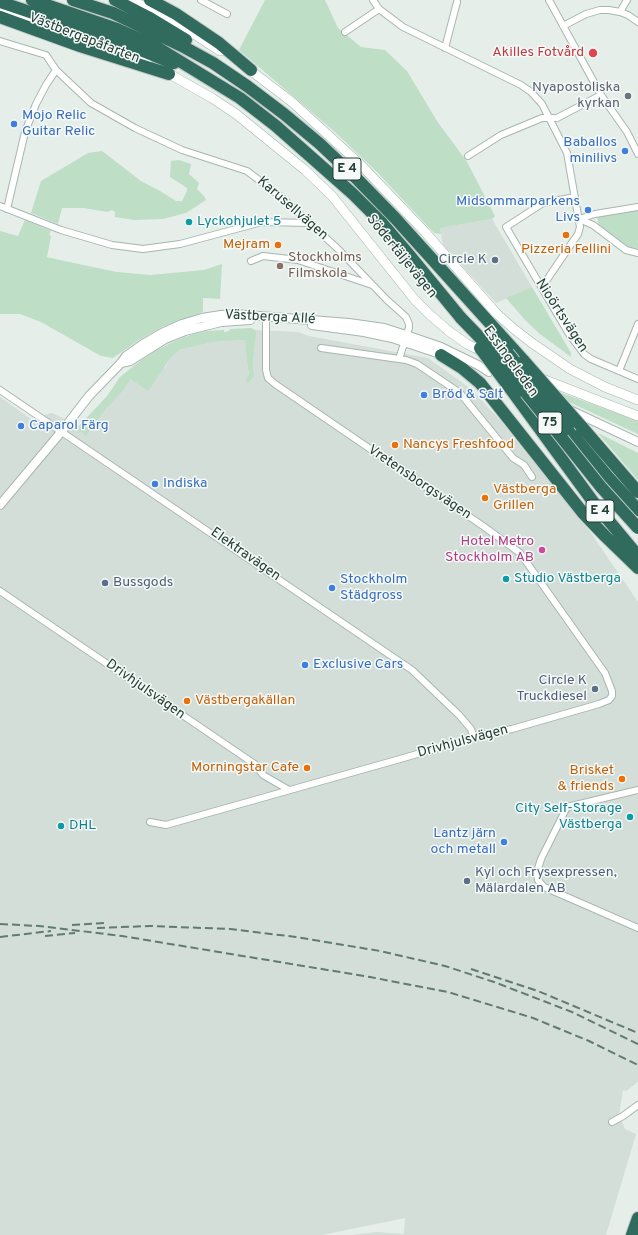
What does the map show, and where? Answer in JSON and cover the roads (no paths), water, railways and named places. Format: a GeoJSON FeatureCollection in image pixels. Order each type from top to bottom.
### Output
{"type":"FeatureCollection","features":[{"type":"Feature","properties":{"kind":"highway","name":"Södertäljevägen"},"geometry":{"type":"LineString","coordinates":[[32,0],[117,29],[155,46],[246,102],[342,183],[381,222],[461,318]]}},
{"type":"Feature","properties":{"kind":"highway","name":"Södertäljevägen"},"geometry":{"type":"LineString","coordinates":[[73,0],[120,16],[160,35],[213,63],[247,86],[320,144],[358,180],[395,218],[462,294]]}},
{"type":"Feature","properties":{"kind":"highway","name":"E 4"},"geometry":{"type":"LineString","coordinates":[[115,0],[164,26],[184,39],[213,63]]}},
{"type":"Feature","properties":{"kind":"highway"},"geometry":{"type":"LineString","coordinates":[[150,0],[176,14],[219,43],[251,70]]}},
{"type":"Feature","properties":{"kind":"highway"},"geometry":{"type":"LineString","coordinates":[[0,4],[128,45],[165,60],[190,67]]}},
{"type":"Feature","properties":{"kind":"highway"},"geometry":{"type":"LineString","coordinates":[[0,17],[80,46],[169,74]]}},
{"type":"Feature","properties":{"kind":"highway","name":"75"},"geometry":{"type":"LineString","coordinates":[[462,294],[568,429],[638,510]]}},
{"type":"Feature","properties":{"kind":"highway","name":"Essingeleden"},"geometry":{"type":"LineString","coordinates":[[462,294],[524,361],[638,492]]}},
{"type":"Feature","properties":{"kind":"highway","name":"75"},"geometry":{"type":"LineString","coordinates":[[461,318],[490,348],[601,487],[638,528]]}},
{"type":"Feature","properties":{"kind":"highway","name":"Essingeleden"},"geometry":{"type":"LineString","coordinates":[[461,318],[483,352],[594,503],[638,556]]}},
{"type":"Feature","properties":{"kind":"highway"},"geometry":{"type":"LineString","coordinates":[[441,354],[462,368],[480,383],[552,475],[592,522],[638,568]]}},
{"type":"Feature","properties":{"kind":"highway"},"geometry":{"type":"LineString","coordinates":[[632,1235],[638,1218]]}},
{"type":"Feature","properties":{"kind":"main road"},"geometry":{"type":"LineString","coordinates":[[131,0],[188,30],[251,70],[292,102],[361,165],[420,227],[496,313],[514,329],[570,369],[604,387],[638,400]]}},
{"type":"Feature","properties":{"kind":"main road","name":"Västbergapåfarten"},"geometry":{"type":"LineString","coordinates":[[0,4],[13,13],[135,56],[169,74]]}},
{"type":"Feature","properties":{"kind":"main road","name":"Södertäljevägen"},"geometry":{"type":"LineString","coordinates":[[169,74],[212,98],[236,114],[305,170],[332,196],[415,300],[450,332],[468,344],[523,372],[638,416]]}},
{"type":"Feature","properties":{"kind":"street"},"geometry":{"type":"LineString","coordinates":[[201,0],[227,14]]}},
{"type":"Feature","properties":{"kind":"street"},"geometry":{"type":"LineString","coordinates":[[373,0],[379,9],[403,27],[526,88],[542,104],[567,153],[580,220],[578,234],[542,287]]}},
{"type":"Feature","properties":{"kind":"street"},"geometry":{"type":"LineString","coordinates":[[549,0],[601,95],[628,132],[637,151]]}},
{"type":"Feature","properties":{"kind":"street"},"geometry":{"type":"LineString","coordinates":[[620,12],[627,0]]}},
{"type":"Feature","properties":{"kind":"street"},"geometry":{"type":"LineString","coordinates":[[445,48],[457,2]]}},
{"type":"Feature","properties":{"kind":"street"},"geometry":{"type":"LineString","coordinates":[[345,32],[379,9]]}},
{"type":"Feature","properties":{"kind":"street"},"geometry":{"type":"LineString","coordinates":[[563,26],[586,14],[600,10],[620,12],[628,15],[638,22]]}},
{"type":"Feature","properties":{"kind":"street","name":"Karusellvägen"},"geometry":{"type":"LineString","coordinates":[[0,41],[46,55],[58,72],[91,103],[135,128],[182,150],[247,171],[280,196],[310,223],[338,249],[387,300],[406,316],[409,324],[405,338]]}},
{"type":"Feature","properties":{"kind":"street"},"geometry":{"type":"LineString","coordinates":[[6,209],[25,132],[36,104],[46,85],[58,72]]}},
{"type":"Feature","properties":{"kind":"street"},"geometry":{"type":"LineString","coordinates":[[468,156],[505,133],[542,118],[557,118],[601,95]]}},
{"type":"Feature","properties":{"kind":"street","name":"Nioörtsvägen"},"geometry":{"type":"LineString","coordinates":[[575,197],[543,203],[506,227],[569,334],[584,354],[591,359],[638,379]]}},
{"type":"Feature","properties":{"kind":"street"},"geometry":{"type":"LineString","coordinates":[[0,206],[61,230],[112,245],[143,249],[180,244],[262,222],[310,223]]}},
{"type":"Feature","properties":{"kind":"street"},"geometry":{"type":"LineString","coordinates":[[580,220],[595,214],[638,207]]}},
{"type":"Feature","properties":{"kind":"street"},"geometry":{"type":"LineString","coordinates":[[580,220],[592,225],[626,250],[638,253]]}},
{"type":"Feature","properties":{"kind":"street"},"geometry":{"type":"LineString","coordinates":[[251,261],[263,256],[298,260],[372,285]]}},
{"type":"Feature","properties":{"kind":"street","name":"Västberga Allé"},"geometry":{"type":"LineString","coordinates":[[0,505],[62,431],[89,396],[126,356],[162,333],[182,324],[220,315],[234,314],[266,319],[365,325],[384,328],[476,369],[489,372]]}},
{"type":"Feature","properties":{"kind":"street","name":"Vretensborgsvägen"},"geometry":{"type":"LineString","coordinates":[[266,319],[266,370],[268,378],[520,552],[604,673],[612,691],[612,696]]}},
{"type":"Feature","properties":{"kind":"street"},"geometry":{"type":"LineString","coordinates":[[619,371],[638,324]]}},
{"type":"Feature","properties":{"kind":"street"},"geometry":{"type":"LineString","coordinates":[[399,359],[405,338]]}},
{"type":"Feature","properties":{"kind":"street","name":"Västberga Allé"},"geometry":{"type":"LineString","coordinates":[[405,338],[459,356],[489,372],[638,442]]}},
{"type":"Feature","properties":{"kind":"street","name":"Västberga Allé"},"geometry":{"type":"LineString","coordinates":[[321,348],[399,359],[416,364],[460,394],[514,458],[524,465],[532,477]]}},
{"type":"Feature","properties":{"kind":"street","name":"Elektravägen"},"geometry":{"type":"LineString","coordinates":[[0,390],[412,670],[460,716],[471,729],[474,738]]}},
{"type":"Feature","properties":{"kind":"street","name":"Drivhjulsvägen"},"geometry":{"type":"LineString","coordinates":[[0,591],[256,765],[263,775],[289,790]]}},
{"type":"Feature","properties":{"kind":"street","name":"Drivhjulsvägen"},"geometry":{"type":"LineString","coordinates":[[150,822],[166,825],[599,704],[609,700],[612,696]]}},
{"type":"Feature","properties":{"kind":"street"},"geometry":{"type":"LineString","coordinates":[[638,790],[567,807],[541,859],[537,872],[538,880],[544,887],[638,928]]}},
{"type":"Feature","properties":{"kind":"street"},"geometry":{"type":"LineString","coordinates":[[612,1122],[638,1105]]}},
{"type":"Feature","properties":{"kind":"railway"},"geometry":{"type":"LineString","coordinates":[[72,925],[104,923]]}},
{"type":"Feature","properties":{"kind":"railway"},"geometry":{"type":"LineString","coordinates":[[0,924],[39,926],[122,936],[370,977],[448,992],[533,1018],[589,1041],[638,1065]]}},
{"type":"Feature","properties":{"kind":"railway"},"geometry":{"type":"LineString","coordinates":[[97,928],[150,926],[230,929],[296,937],[380,951],[445,966],[494,982],[572,1012],[638,1044]]}},
{"type":"Feature","properties":{"kind":"railway"},"geometry":{"type":"LineString","coordinates":[[0,937],[51,931]]}},
{"type":"Feature","properties":{"kind":"railway"},"geometry":{"type":"LineString","coordinates":[[45,936],[75,933]]}},
{"type":"Feature","properties":{"kind":"railway"},"geometry":{"type":"LineString","coordinates":[[471,969],[538,991],[638,1033]]}},
{"type":"Feature","properties":{"kind":"place","name":"Akilles Fotvård"},"geometry":{"type":"Point","coordinates":[593,53]}},
{"type":"Feature","properties":{"kind":"place","name":"Nyapostoliska kyrkan"},"geometry":{"type":"Point","coordinates":[628,96]}},
{"type":"Feature","properties":{"kind":"place","name":"Mojo Relic Guitar Relic"},"geometry":{"type":"Point","coordinates":[14,124]}},
{"type":"Feature","properties":{"kind":"place","name":"Baballos minilivs"},"geometry":{"type":"Point","coordinates":[625,151]}},
{"type":"Feature","properties":{"kind":"place","name":"Midsommarparkens Livs"},"geometry":{"type":"Point","coordinates":[588,210]}},
{"type":"Feature","properties":{"kind":"place","name":"Lyckohjulet 5"},"geometry":{"type":"Point","coordinates":[189,222]}},
{"type":"Feature","properties":{"kind":"place","name":"Pizzeria Fellini"},"geometry":{"type":"Point","coordinates":[566,235]}},
{"type":"Feature","properties":{"kind":"place","name":"Mejram"},"geometry":{"type":"Point","coordinates":[278,245]}},
{"type":"Feature","properties":{"kind":"place","name":"Circle K"},"geometry":{"type":"Point","coordinates":[495,260]}},
{"type":"Feature","properties":{"kind":"place","name":"Stockholms Filmskola"},"geometry":{"type":"Point","coordinates":[280,266]}},
{"type":"Feature","properties":{"kind":"place","name":"Bröd & Salt"},"geometry":{"type":"Point","coordinates":[424,395]}},
{"type":"Feature","properties":{"kind":"place","name":"Caparol Färg"},"geometry":{"type":"Point","coordinates":[21,426]}},
{"type":"Feature","properties":{"kind":"place","name":"Nancys Freshfood"},"geometry":{"type":"Point","coordinates":[395,445]}},
{"type":"Feature","properties":{"kind":"place","name":"Indiska"},"geometry":{"type":"Point","coordinates":[155,484]}},
{"type":"Feature","properties":{"kind":"place","name":"Västberga Grillen"},"geometry":{"type":"Point","coordinates":[485,498]}},
{"type":"Feature","properties":{"kind":"place","name":"Hotel Metro Stockholm AB"},"geometry":{"type":"Point","coordinates":[542,550]}},
{"type":"Feature","properties":{"kind":"place","name":"Studio Västberga"},"geometry":{"type":"Point","coordinates":[506,579]}},
{"type":"Feature","properties":{"kind":"place","name":"Bussgods"},"geometry":{"type":"Point","coordinates":[105,583]}},
{"type":"Feature","properties":{"kind":"place","name":"Stockholm Städgross"},"geometry":{"type":"Point","coordinates":[332,588]}},
{"type":"Feature","properties":{"kind":"place","name":"Exclusive Cars"},"geometry":{"type":"Point","coordinates":[305,665]}},
{"type":"Feature","properties":{"kind":"place","name":"Circle K Truckdiesel"},"geometry":{"type":"Point","coordinates":[595,689]}},
{"type":"Feature","properties":{"kind":"place","name":"Västbergakällan"},"geometry":{"type":"Point","coordinates":[187,701]}},
{"type":"Feature","properties":{"kind":"place","name":"Morningstar Cafe"},"geometry":{"type":"Point","coordinates":[307,768]}},
{"type":"Feature","properties":{"kind":"place","name":"Brisket & friends"},"geometry":{"type":"Point","coordinates":[622,779]}},
{"type":"Feature","properties":{"kind":"place","name":"City Self-Storage Västberga"},"geometry":{"type":"Point","coordinates":[630,817]}},
{"type":"Feature","properties":{"kind":"place","name":"DHL"},"geometry":{"type":"Point","coordinates":[61,826]}},
{"type":"Feature","properties":{"kind":"place","name":"Lantz järn och metall"},"geometry":{"type":"Point","coordinates":[504,842]}},
{"type":"Feature","properties":{"kind":"place","name":"Kyl och Frysexpressen, Mälardalen AB"},"geometry":{"type":"Point","coordinates":[467,881]}}]}
